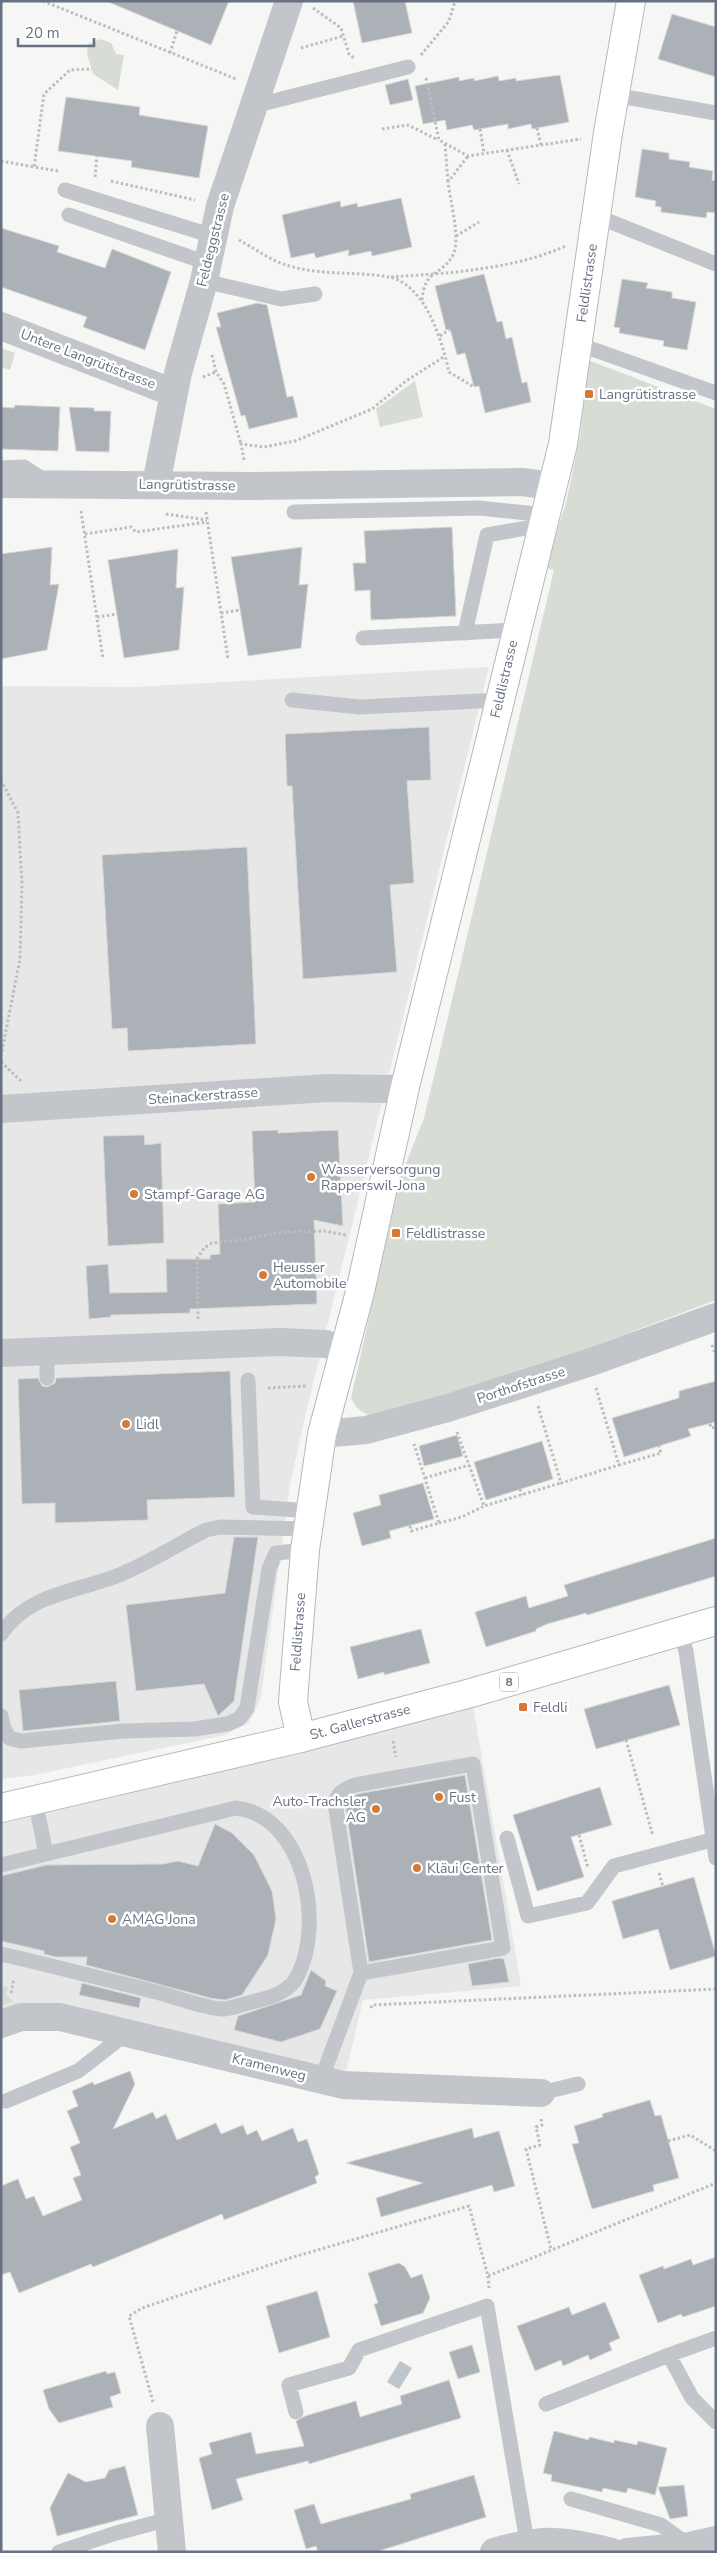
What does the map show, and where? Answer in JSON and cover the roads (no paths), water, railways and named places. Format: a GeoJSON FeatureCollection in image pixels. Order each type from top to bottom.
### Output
{"type":"FeatureCollection","features":[{"type":"Feature","properties":{"kind":"street","name":"Feldeggstrasse"},"geometry":{"type":"LineString","coordinates":[[156,484],[174,393],[206,272],[216,223],[269,57],[289,1]]}},
{"type":"Feature","properties":{"kind":"street","name":"Feldlistrasse"},"geometry":{"type":"LineString","coordinates":[[301,1738],[293,1702],[307,1530],[322,1434],[371,1239],[405,1087],[516,630],[563,444],[608,133],[631,1]]}},
{"type":"Feature","properties":{"kind":"street","name":"Untere Langrütistrasse"},"geometry":{"type":"LineString","coordinates":[[1,326],[174,393]]}},
{"type":"Feature","properties":{"kind":"street","name":"Langrütistrasse"},"geometry":{"type":"LineString","coordinates":[[1,484],[248,486],[522,482],[553,486]]}},
{"type":"Feature","properties":{"kind":"street","name":"Steinackerstrasse"},"geometry":{"type":"LineString","coordinates":[[1,1109],[328,1088],[405,1087]]}},
{"type":"Feature","properties":{"kind":"street","name":"Porthofstrasse"},"geometry":{"type":"LineString","coordinates":[[322,1434],[366,1430],[448,1408],[588,1363],[716,1317]]}},
{"type":"Feature","properties":{"kind":"street"},"geometry":{"type":"LineString","coordinates":[[1,1353],[280,1342],[326,1344],[344,1350]]}},
{"type":"Feature","properties":{"kind":"street","name":"St. Gallerstrasse"},"geometry":{"type":"LineString","coordinates":[[1,1808],[301,1738],[480,1691],[716,1622]]}},
{"type":"Feature","properties":{"kind":"street","name":"Kramenweg"},"geometry":{"type":"LineString","coordinates":[[11,2021],[60,2017],[343,2085],[542,2093]]}},
{"type":"Feature","properties":{"kind":"street"},"geometry":{"type":"LineString","coordinates":[[160,2426],[172,2552]]}},
{"type":"Feature","properties":{"kind":"street"},"geometry":{"type":"LineString","coordinates":[[494,2552],[527,2542],[572,2541],[612,2552]]}},
{"type":"Feature","properties":{"kind":"street"},"geometry":{"type":"LineString","coordinates":[[627,2552],[703,2543]]}},
{"type":"Feature","properties":{"kind":"lane"},"geometry":{"type":"LineString","coordinates":[[257,97],[414,63]]}},
{"type":"Feature","properties":{"kind":"lane"},"geometry":{"type":"LineString","coordinates":[[614,95],[716,113]]}},
{"type":"Feature","properties":{"kind":"lane"},"geometry":{"type":"LineString","coordinates":[[65,190],[216,223]]}},
{"type":"Feature","properties":{"kind":"lane"},"geometry":{"type":"LineString","coordinates":[[69,215],[206,272],[281,299],[315,294]]}},
{"type":"Feature","properties":{"kind":"lane"},"geometry":{"type":"LineString","coordinates":[[596,216],[716,264]]}},
{"type":"Feature","properties":{"kind":"lane"},"geometry":{"type":"LineString","coordinates":[[578,344],[716,393]]}},
{"type":"Feature","properties":{"kind":"lane"},"geometry":{"type":"LineString","coordinates":[[1,468],[24,467],[50,484]]}},
{"type":"Feature","properties":{"kind":"lane"},"geometry":{"type":"LineString","coordinates":[[294,512],[479,508],[545,520]]}},
{"type":"Feature","properties":{"kind":"lane"},"geometry":{"type":"LineString","coordinates":[[466,633],[486,535],[545,520]]}},
{"type":"Feature","properties":{"kind":"lane"},"geometry":{"type":"LineString","coordinates":[[362,638],[516,630]]}},
{"type":"Feature","properties":{"kind":"lane"},"geometry":{"type":"LineString","coordinates":[[292,700],[360,707],[500,700]]}},
{"type":"Feature","properties":{"kind":"lane"},"geometry":{"type":"LineString","coordinates":[[47,1350],[47,1378]]}},
{"type":"Feature","properties":{"kind":"lane"},"geometry":{"type":"LineString","coordinates":[[248,1385],[253,1506],[307,1530]]}},
{"type":"Feature","properties":{"kind":"lane"},"geometry":{"type":"LineString","coordinates":[[1,1634],[10,1621],[48,1596],[115,1577],[206,1530],[220,1527],[307,1530]]}},
{"type":"Feature","properties":{"kind":"lane"},"geometry":{"type":"LineString","coordinates":[[1,1716],[8,1738],[21,1741],[124,1731],[194,1729],[228,1724],[239,1719],[247,1708],[269,1569],[276,1554],[307,1530]]}},
{"type":"Feature","properties":{"kind":"lane"},"geometry":{"type":"LineString","coordinates":[[680,1632],[685,1649],[715,1839],[716,1858]]}},
{"type":"Feature","properties":{"kind":"lane"},"geometry":{"type":"LineString","coordinates":[[321,2080],[361,1974],[335,1803],[336,1797],[344,1790],[355,1785],[473,1764],[503,1948],[361,1974]]}},
{"type":"Feature","properties":{"kind":"lane"},"geometry":{"type":"LineString","coordinates":[[35,1800],[46,1854]]}},
{"type":"Feature","properties":{"kind":"lane"},"geometry":{"type":"LineString","coordinates":[[1,1865],[236,1808],[251,1810],[269,1820],[290,1843],[301,1870],[308,1899],[309,1929],[297,1978],[276,1996],[223,2009],[1,1954]]}},
{"type":"Feature","properties":{"kind":"lane"},"geometry":{"type":"LineString","coordinates":[[507,1838],[528,1916],[587,1903],[614,1866],[715,1839]]}},
{"type":"Feature","properties":{"kind":"lane"},"geometry":{"type":"LineString","coordinates":[[6,2101],[78,2071],[127,2033]]}},
{"type":"Feature","properties":{"kind":"lane"},"geometry":{"type":"LineString","coordinates":[[542,2093],[578,2084]]}},
{"type":"Feature","properties":{"kind":"lane"},"geometry":{"type":"LineString","coordinates":[[296,2412],[289,2385],[348,2368],[359,2350],[487,2306],[527,2542]]}},
{"type":"Feature","properties":{"kind":"lane"},"geometry":{"type":"LineString","coordinates":[[546,2404],[716,2338]]}},
{"type":"Feature","properties":{"kind":"lane"},"geometry":{"type":"LineString","coordinates":[[669,2355],[692,2398],[716,2422]]}},
{"type":"Feature","properties":{"kind":"lane"},"geometry":{"type":"LineString","coordinates":[[571,2499],[661,2525],[703,2543]]}},
{"type":"Feature","properties":{"kind":"lane"},"geometry":{"type":"LineString","coordinates":[[60,2552],[113,2534],[169,2519]]}},
{"type":"Feature","properties":{"kind":"place","name":"Langrütistrasse"},"geometry":{"type":"Point","coordinates":[589,394]}},
{"type":"Feature","properties":{"kind":"place","name":"Wasserversorgung Rapperswil-Jona"},"geometry":{"type":"Point","coordinates":[311,1177]}},
{"type":"Feature","properties":{"kind":"place","name":"Stampf-Garage AG"},"geometry":{"type":"Point","coordinates":[134,1194]}},
{"type":"Feature","properties":{"kind":"place","name":"Feldlistrasse"},"geometry":{"type":"Point","coordinates":[396,1233]}},
{"type":"Feature","properties":{"kind":"place","name":"Heusser Automobile"},"geometry":{"type":"Point","coordinates":[263,1275]}},
{"type":"Feature","properties":{"kind":"place","name":"Lidl"},"geometry":{"type":"Point","coordinates":[126,1424]}},
{"type":"Feature","properties":{"kind":"place","name":"Feldli"},"geometry":{"type":"Point","coordinates":[523,1707]}},
{"type":"Feature","properties":{"kind":"place","name":"Fust"},"geometry":{"type":"Point","coordinates":[439,1797]}},
{"type":"Feature","properties":{"kind":"place","name":"Auto-Trachsler AG"},"geometry":{"type":"Point","coordinates":[376,1809]}},
{"type":"Feature","properties":{"kind":"place","name":"Kläui Center"},"geometry":{"type":"Point","coordinates":[417,1868]}},
{"type":"Feature","properties":{"kind":"place","name":"AMAG Jona"},"geometry":{"type":"Point","coordinates":[112,1919]}}]}
